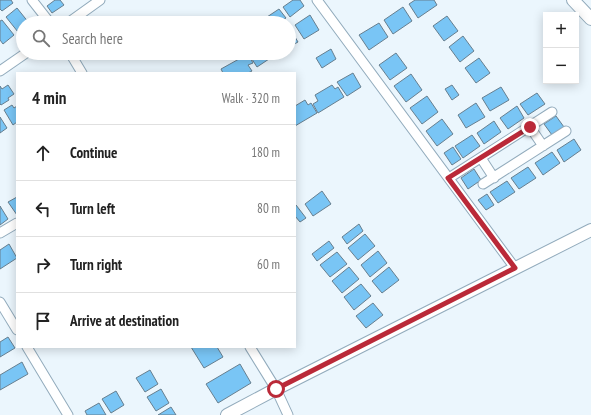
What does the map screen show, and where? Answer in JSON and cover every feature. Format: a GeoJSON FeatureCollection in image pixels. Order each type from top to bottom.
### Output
{"type":"FeatureCollection","features":[{"type":"Feature","properties":{"kind":"street"},"geometry":{"type":"LineString","coordinates":[[32,0],[45,16]]}},
{"type":"Feature","properties":{"kind":"street"},"geometry":{"type":"LineString","coordinates":[[78,16],[100,0]]}},
{"type":"Feature","properties":{"kind":"street"},"geometry":{"type":"LineString","coordinates":[[317,0],[515,268]]}},
{"type":"Feature","properties":{"kind":"street"},"geometry":{"type":"LineString","coordinates":[[573,0],[591,19]]}},
{"type":"Feature","properties":{"kind":"street"},"geometry":{"type":"LineString","coordinates":[[0,71],[16,60]]}},
{"type":"Feature","properties":{"kind":"street"},"geometry":{"type":"LineString","coordinates":[[74,60],[81,72]]}},
{"type":"Feature","properties":{"kind":"street"},"geometry":{"type":"LineString","coordinates":[[448,178],[552,112]]}},
{"type":"Feature","properties":{"kind":"street"},"geometry":{"type":"LineString","coordinates":[[530,127],[543,146]]}},
{"type":"Feature","properties":{"kind":"street"},"geometry":{"type":"LineString","coordinates":[[483,184],[566,131]]}},
{"type":"Feature","properties":{"kind":"street"},"geometry":{"type":"LineString","coordinates":[[481,158],[494,178]]}},
{"type":"Feature","properties":{"kind":"street"},"geometry":{"type":"LineString","coordinates":[[0,234],[16,224]]}},
{"type":"Feature","properties":{"kind":"street"},"geometry":{"type":"LineString","coordinates":[[227,415],[591,230]]}},
{"type":"Feature","properties":{"kind":"street"},"geometry":{"type":"LineString","coordinates":[[0,302],[16,328]]}},
{"type":"Feature","properties":{"kind":"street"},"geometry":{"type":"LineString","coordinates":[[28,348],[68,415]]}},
{"type":"Feature","properties":{"kind":"street"},"geometry":{"type":"LineString","coordinates":[[251,348],[276,389],[288,415]]}},
{"type":"Feature","properties":{"kind":"building"},"geometry":{"type":"Polygon","coordinates":[[[0,0],[11,0],[13,3],[2,11],[0,9],[0,0]]]}},
{"type":"Feature","properties":{"kind":"building"},"geometry":{"type":"Polygon","coordinates":[[[55,0],[60,0],[64,5],[52,13],[47,6],[55,0]]]}},
{"type":"Feature","properties":{"kind":"building"},"geometry":{"type":"Polygon","coordinates":[[[293,0],[300,0],[304,6],[291,16],[289,16],[283,7],[293,0]]]}},
{"type":"Feature","properties":{"kind":"building"},"geometry":{"type":"Polygon","coordinates":[[[415,0],[434,0],[437,5],[418,18],[409,4],[415,0]]]}},
{"type":"Feature","properties":{"kind":"building"},"geometry":{"type":"Polygon","coordinates":[[[403,7],[412,21],[393,34],[384,20],[403,7]]]}},
{"type":"Feature","properties":{"kind":"building"},"geometry":{"type":"Polygon","coordinates":[[[17,8],[23,16],[16,16],[16,30],[6,17],[17,8]]]}},
{"type":"Feature","properties":{"kind":"building"},"geometry":{"type":"Polygon","coordinates":[[[279,9],[284,16],[268,16],[279,9]]]}},
{"type":"Feature","properties":{"kind":"building"},"geometry":{"type":"Polygon","coordinates":[[[310,15],[319,30],[304,39],[296,24],[310,15]]]}},
{"type":"Feature","properties":{"kind":"building"},"geometry":{"type":"Polygon","coordinates":[[[447,16],[458,31],[444,41],[433,26],[447,16]]]}},
{"type":"Feature","properties":{"kind":"building"},"geometry":{"type":"Polygon","coordinates":[[[2,20],[14,35],[3,44],[0,40],[0,21],[2,20]]]}},
{"type":"Feature","properties":{"kind":"building"},"geometry":{"type":"Polygon","coordinates":[[[379,23],[388,37],[369,50],[359,35],[379,23]]]}},
{"type":"Feature","properties":{"kind":"building"},"geometry":{"type":"Polygon","coordinates":[[[463,36],[474,51],[460,62],[449,47],[463,36]]]}},
{"type":"Feature","properties":{"kind":"building"},"geometry":{"type":"Polygon","coordinates":[[[331,49],[336,59],[322,68],[316,58],[331,49]]]}},
{"type":"Feature","properties":{"kind":"building"},"geometry":{"type":"Polygon","coordinates":[[[396,53],[407,68],[390,80],[379,65],[396,53]]]}},
{"type":"Feature","properties":{"kind":"building"},"geometry":{"type":"Polygon","coordinates":[[[479,58],[490,73],[476,83],[465,68],[479,58]]]}},
{"type":"Feature","properties":{"kind":"building"},"geometry":{"type":"Polygon","coordinates":[[[237,60],[251,60],[253,63],[248,65],[252,71],[250,72],[222,72],[221,69],[237,60]]]}},
{"type":"Feature","properties":{"kind":"building"},"geometry":{"type":"Polygon","coordinates":[[[252,60],[268,60],[257,67],[252,60]]]}},
{"type":"Feature","properties":{"kind":"building"},"geometry":{"type":"Polygon","coordinates":[[[353,73],[361,87],[347,96],[337,82],[353,73]]]}},
{"type":"Feature","properties":{"kind":"building"},"geometry":{"type":"Polygon","coordinates":[[[411,74],[422,90],[406,102],[394,86],[411,74]]]}},
{"type":"Feature","properties":{"kind":"building"},"geometry":{"type":"Polygon","coordinates":[[[8,85],[14,94],[8,98],[9,100],[1,105],[0,86],[2,89],[8,85]]]}},
{"type":"Feature","properties":{"kind":"building"},"geometry":{"type":"Polygon","coordinates":[[[332,85],[335,89],[338,87],[344,97],[318,113],[313,104],[318,101],[315,95],[332,85]]]}},
{"type":"Feature","properties":{"kind":"building"},"geometry":{"type":"Polygon","coordinates":[[[452,85],[459,95],[452,100],[445,89],[452,85]]]}},
{"type":"Feature","properties":{"kind":"building"},"geometry":{"type":"Polygon","coordinates":[[[501,87],[509,100],[490,111],[482,98],[501,87]]]}},
{"type":"Feature","properties":{"kind":"building"},"geometry":{"type":"Polygon","coordinates":[[[537,93],[545,104],[528,115],[520,104],[537,93]]]}},
{"type":"Feature","properties":{"kind":"building"},"geometry":{"type":"Polygon","coordinates":[[[427,96],[438,112],[422,124],[410,108],[427,96]]]}},
{"type":"Feature","properties":{"kind":"building"},"geometry":{"type":"Polygon","coordinates":[[[305,100],[308,105],[311,103],[317,113],[296,125],[296,105],[305,100]]]}},
{"type":"Feature","properties":{"kind":"building"},"geometry":{"type":"Polygon","coordinates":[[[476,103],[485,117],[466,128],[458,115],[476,103]]]}},
{"type":"Feature","properties":{"kind":"building"},"geometry":{"type":"Polygon","coordinates":[[[12,105],[14,108],[16,107],[16,123],[13,125],[4,110],[12,105]]]}},
{"type":"Feature","properties":{"kind":"building"},"geometry":{"type":"Polygon","coordinates":[[[517,106],[524,118],[508,129],[500,118],[517,106]]]}},
{"type":"Feature","properties":{"kind":"building"},"geometry":{"type":"Polygon","coordinates":[[[556,116],[564,127],[552,135],[544,124],[556,116]]]}},
{"type":"Feature","properties":{"kind":"building"},"geometry":{"type":"Polygon","coordinates":[[[0,117],[7,128],[0,133],[0,117]]]}},
{"type":"Feature","properties":{"kind":"building"},"geometry":{"type":"Polygon","coordinates":[[[442,119],[453,134],[437,146],[426,131],[442,119]]]}},
{"type":"Feature","properties":{"kind":"building"},"geometry":{"type":"Polygon","coordinates":[[[494,121],[501,132],[484,144],[477,133],[494,121]]]}},
{"type":"Feature","properties":{"kind":"building"},"geometry":{"type":"Polygon","coordinates":[[[472,135],[480,146],[463,158],[455,146],[472,135]]]}},
{"type":"Feature","properties":{"kind":"building"},"geometry":{"type":"Polygon","coordinates":[[[574,139],[581,150],[564,162],[557,150],[574,139]]]}},
{"type":"Feature","properties":{"kind":"building"},"geometry":{"type":"Polygon","coordinates":[[[453,147],[461,159],[452,165],[444,153],[453,147]]]}},
{"type":"Feature","properties":{"kind":"building"},"geometry":{"type":"Polygon","coordinates":[[[552,152],[560,163],[543,175],[535,163],[552,152]]]}},
{"type":"Feature","properties":{"kind":"building"},"geometry":{"type":"Polygon","coordinates":[[[528,167],[536,178],[519,189],[511,178],[528,167]]]}},
{"type":"Feature","properties":{"kind":"building"},"geometry":{"type":"Polygon","coordinates":[[[474,169],[481,180],[468,189],[461,178],[474,169]]]}},
{"type":"Feature","properties":{"kind":"building"},"geometry":{"type":"Polygon","coordinates":[[[507,181],[515,192],[498,203],[490,192],[507,181]]]}},
{"type":"Feature","properties":{"kind":"building"},"geometry":{"type":"Polygon","coordinates":[[[322,191],[331,204],[313,216],[305,204],[322,191]]]}},
{"type":"Feature","properties":{"kind":"building"},"geometry":{"type":"Polygon","coordinates":[[[487,194],[494,205],[486,210],[478,200],[487,194]]]}},
{"type":"Feature","properties":{"kind":"building"},"geometry":{"type":"Polygon","coordinates":[[[16,198],[16,214],[8,202],[16,198]]]}},
{"type":"Feature","properties":{"kind":"building"},"geometry":{"type":"Polygon","coordinates":[[[296,205],[306,218],[300,222],[296,217],[296,205]]]}},
{"type":"Feature","properties":{"kind":"building"},"geometry":{"type":"Polygon","coordinates":[[[0,206],[8,219],[0,225],[0,206]]]}},
{"type":"Feature","properties":{"kind":"building"},"geometry":{"type":"Polygon","coordinates":[[[359,224],[363,231],[347,244],[342,237],[359,224]]]}},
{"type":"Feature","properties":{"kind":"building"},"geometry":{"type":"Polygon","coordinates":[[[365,234],[375,246],[358,260],[348,248],[365,234]]]}},
{"type":"Feature","properties":{"kind":"building"},"geometry":{"type":"Polygon","coordinates":[[[329,241],[334,248],[317,261],[312,254],[329,241]]]}},
{"type":"Feature","properties":{"kind":"building"},"geometry":{"type":"Polygon","coordinates":[[[9,244],[16,259],[0,269],[0,250],[9,244]]]}},
{"type":"Feature","properties":{"kind":"building"},"geometry":{"type":"Polygon","coordinates":[[[378,251],[387,263],[370,277],[361,265],[378,251]]]}},
{"type":"Feature","properties":{"kind":"building"},"geometry":{"type":"Polygon","coordinates":[[[337,252],[347,264],[330,277],[320,265],[337,252]]]}},
{"type":"Feature","properties":{"kind":"building"},"geometry":{"type":"Polygon","coordinates":[[[349,267],[359,279],[342,293],[332,281],[349,267]]]}},
{"type":"Feature","properties":{"kind":"building"},"geometry":{"type":"Polygon","coordinates":[[[389,267],[399,280],[382,293],[372,281],[389,267]]]}},
{"type":"Feature","properties":{"kind":"building"},"geometry":{"type":"Polygon","coordinates":[[[361,284],[371,296],[354,310],[344,297],[361,284]]]}},
{"type":"Feature","properties":{"kind":"building"},"geometry":{"type":"Polygon","coordinates":[[[373,303],[383,315],[366,328],[356,316],[373,303]]]}},
{"type":"Feature","properties":{"kind":"building"},"geometry":{"type":"Polygon","coordinates":[[[8,337],[15,348],[0,357],[0,342],[8,337]]]}},
{"type":"Feature","properties":{"kind":"building"},"geometry":{"type":"Polygon","coordinates":[[[192,348],[218,348],[223,357],[204,368],[192,348]]]}},
{"type":"Feature","properties":{"kind":"building"},"geometry":{"type":"Polygon","coordinates":[[[22,362],[28,374],[0,390],[0,375],[22,362]]]}},
{"type":"Feature","properties":{"kind":"building"},"geometry":{"type":"Polygon","coordinates":[[[240,364],[251,383],[218,403],[206,384],[240,364]]]}},
{"type":"Feature","properties":{"kind":"building"},"geometry":{"type":"Polygon","coordinates":[[[150,370],[158,384],[145,392],[136,378],[150,370]]]}},
{"type":"Feature","properties":{"kind":"building"},"geometry":{"type":"Polygon","coordinates":[[[161,389],[169,403],[156,411],[147,397],[161,389]]]}},
{"type":"Feature","properties":{"kind":"building"},"geometry":{"type":"Polygon","coordinates":[[[116,391],[124,405],[111,413],[102,399],[116,391]]]}},
{"type":"Feature","properties":{"kind":"building"},"geometry":{"type":"Polygon","coordinates":[[[99,403],[106,415],[87,415],[85,411],[99,403]]]}},
{"type":"Feature","properties":{"kind":"building"},"geometry":{"type":"Polygon","coordinates":[[[171,407],[176,415],[158,415],[171,407]]]}},
{"type":"Feature","properties":{"kind":"route"},"geometry":{"type":"LineString","coordinates":[[276,389],[515,268],[448,178],[530,127]]}}]}
